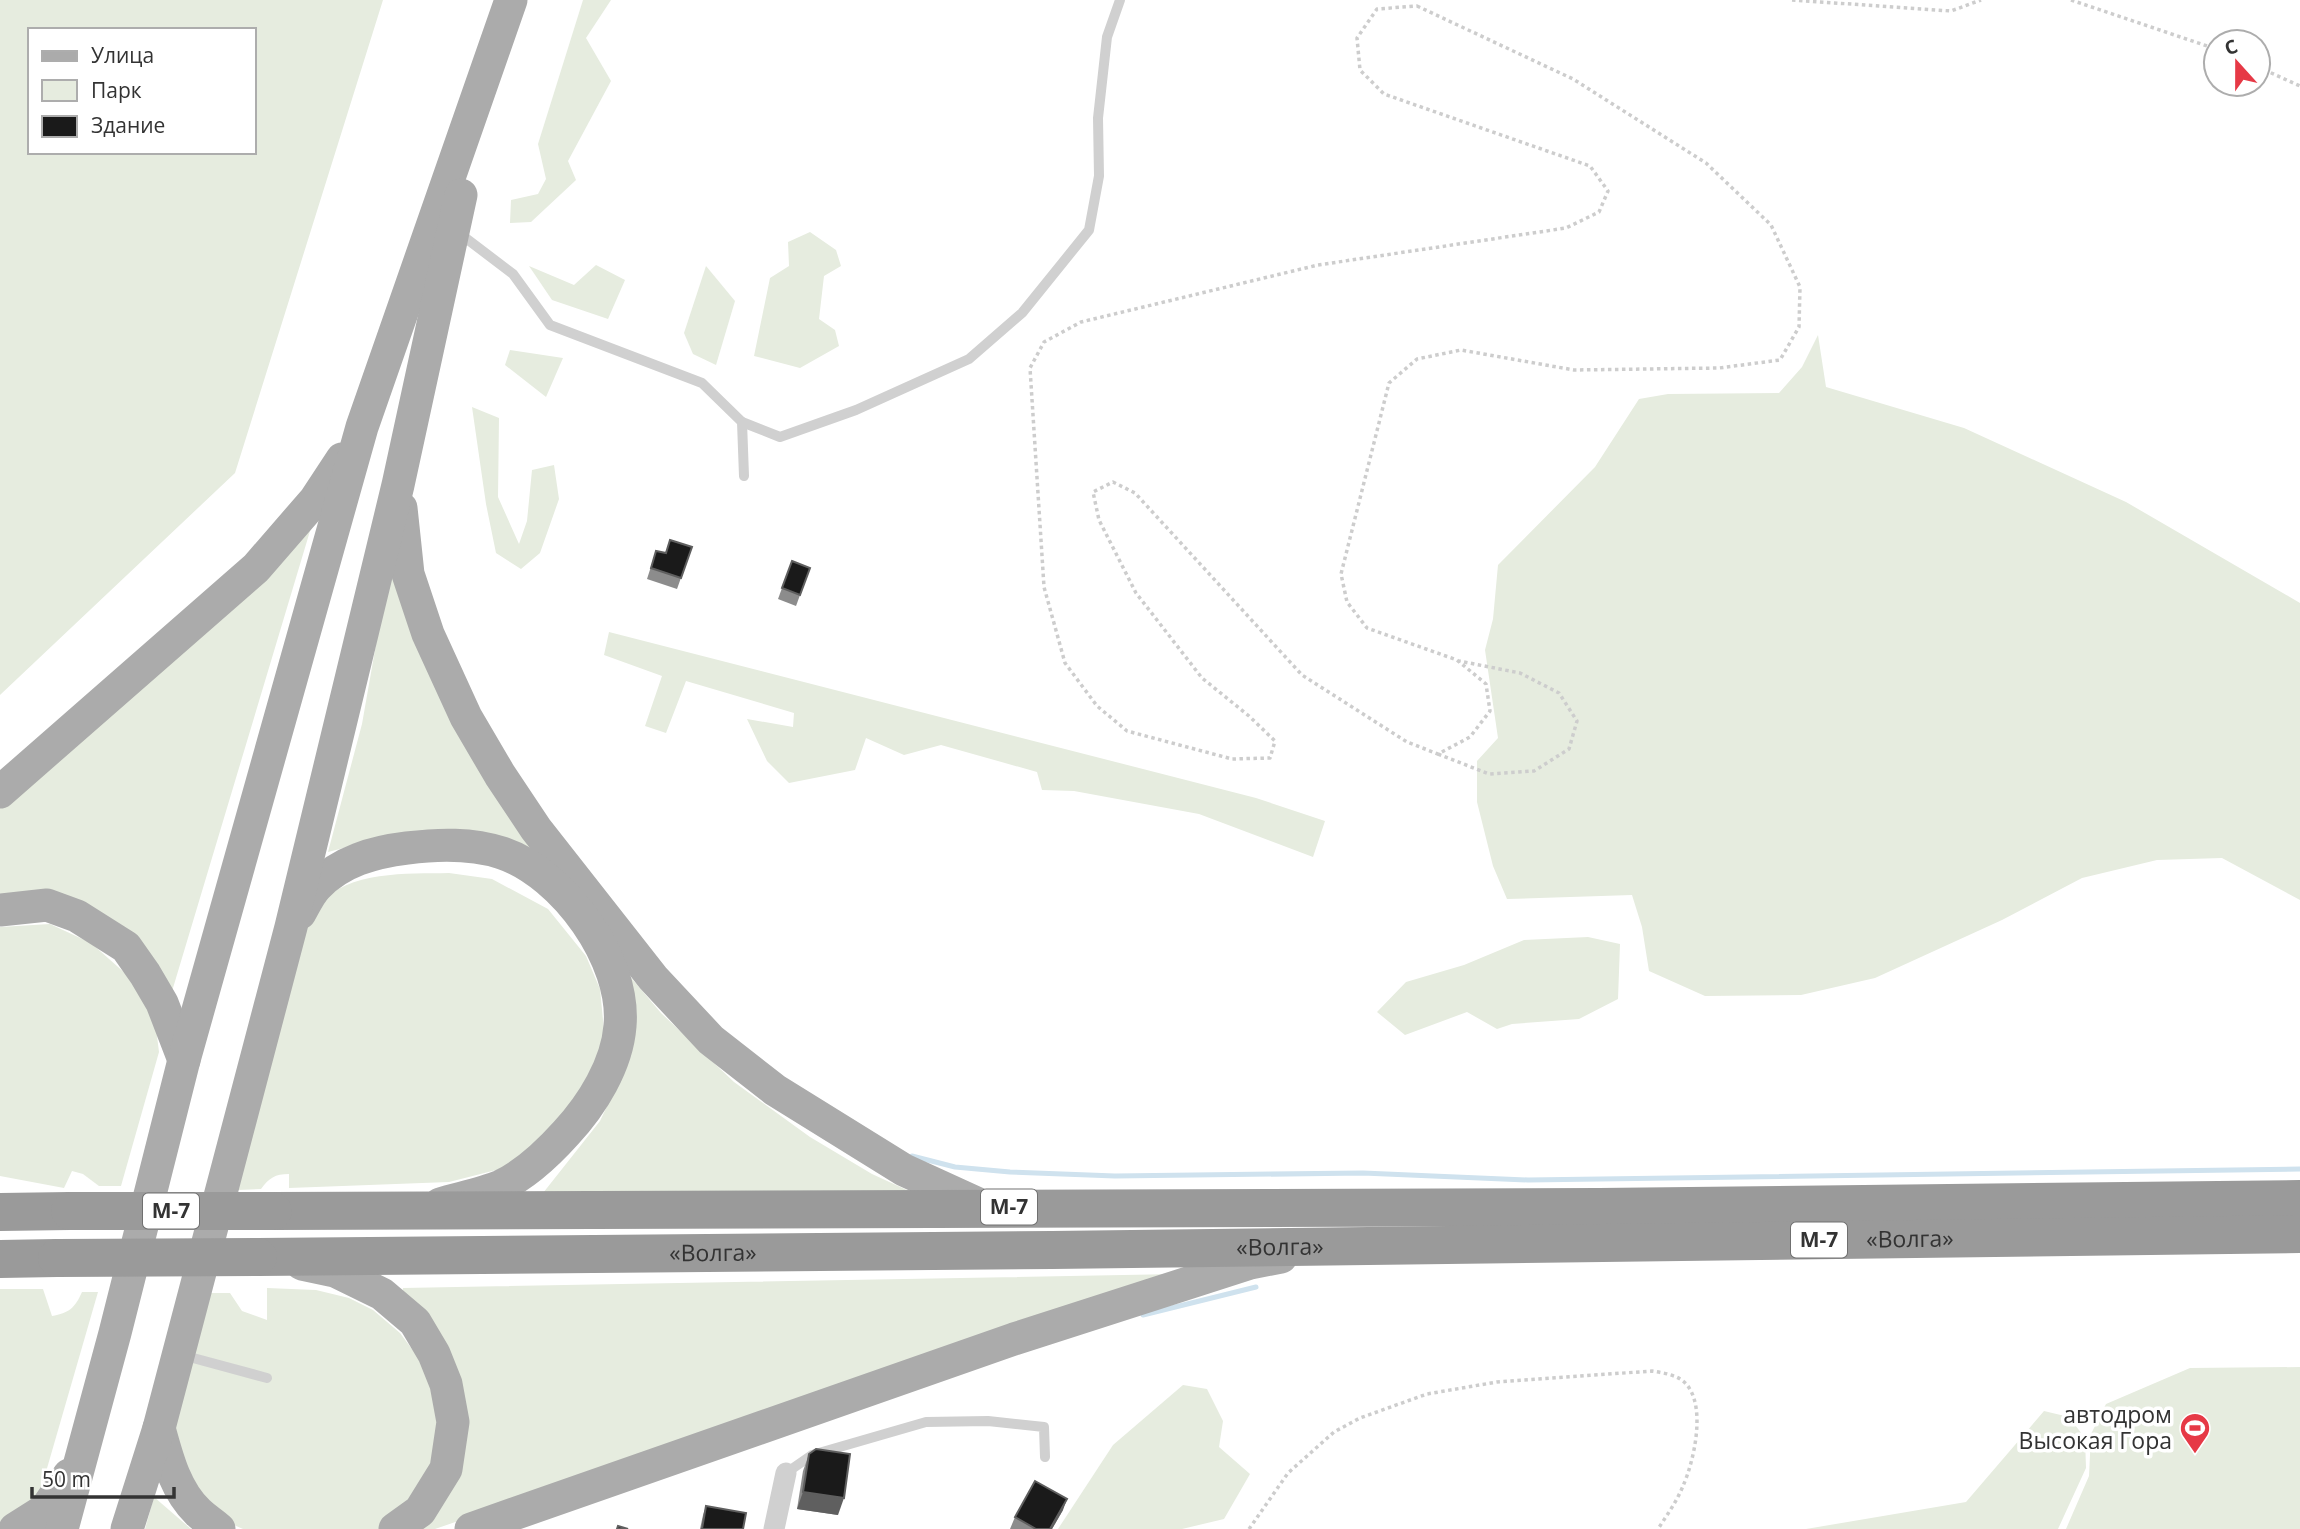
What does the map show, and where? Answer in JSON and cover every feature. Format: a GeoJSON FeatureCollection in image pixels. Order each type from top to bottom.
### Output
{"type":"FeatureCollection","features":[{"type":"Feature","properties":{"kind":"highway","name":"«Волга»"},"geometry":{"type":"LineString","coordinates":[[8,1207],[273,1211],[1600,1207],[2300,1199]]}},
{"type":"Feature","properties":{"kind":"highway","name":"«Волга»"},"geometry":{"type":"LineString","coordinates":[[262,1256],[2300,1234]]}},
{"type":"Feature","properties":{"kind":"highway","name":"М-7"},"geometry":{"type":"LineString","coordinates":[[0,1259],[262,1256]]}},
{"type":"Feature","properties":{"kind":"main road"},"geometry":{"type":"LineString","coordinates":[[62,1529],[184,1060],[362,427],[511,0]]}},
{"type":"Feature","properties":{"kind":"main road"},"geometry":{"type":"LineString","coordinates":[[127,1529],[159,1428],[291,927],[398,485],[494,46]]}},
{"type":"Feature","properties":{"kind":"main road"},"geometry":{"type":"LineString","coordinates":[[0,792],[256,568],[315,500],[362,427]]}},
{"type":"Feature","properties":{"kind":"main road"},"geometry":{"type":"LineString","coordinates":[[398,485],[408,573],[428,634],[466,717],[536,829],[653,978],[711,1040],[775,1090],[904,1170],[985,1207]]}},
{"type":"Feature","properties":{"kind":"main road"},"geometry":{"type":"LineString","coordinates":[[291,927],[315,887],[337,870],[361,858],[390,850],[428,845],[469,846],[503,854],[531,867],[570,901],[602,946],[616,985],[620,1025],[614,1056],[577,1122],[546,1155],[501,1185],[419,1210]]}},
{"type":"Feature","properties":{"kind":"main road"},"geometry":{"type":"LineString","coordinates":[[0,910],[47,905],[77,916],[126,947],[162,1003],[184,1060]]}},
{"type":"Feature","properties":{"kind":"main road"},"geometry":{"type":"LineString","coordinates":[[471,1529],[1111,1307],[1250,1263],[1338,1246]]}},
{"type":"Feature","properties":{"kind":"main road"},"geometry":{"type":"LineString","coordinates":[[262,1256],[335,1271],[382,1294],[415,1322],[434,1354],[446,1384],[453,1422],[446,1469],[420,1511],[395,1529]]}},
{"type":"Feature","properties":{"kind":"main road"},"geometry":{"type":"LineString","coordinates":[[159,1428],[176,1479],[196,1511],[219,1529]]}},
{"type":"Feature","properties":{"kind":"main road"},"geometry":{"type":"LineString","coordinates":[[15,1529],[45,1510],[81,1459]]}},
{"type":"Feature","properties":{"kind":"street"},"geometry":{"type":"LineString","coordinates":[[774,1529],[786,1473]]}},
{"type":"Feature","properties":{"kind":"lane"},"geometry":{"type":"LineString","coordinates":[[454,229],[513,274],[550,325],[702,383],[742,422],[780,437],[856,410],[969,359],[1022,313],[1089,230],[1099,176],[1098,118],[1107,37],[1120,0]]}},
{"type":"Feature","properties":{"kind":"lane"},"geometry":{"type":"LineString","coordinates":[[742,422],[744,475]]}},
{"type":"Feature","properties":{"kind":"lane"},"geometry":{"type":"LineString","coordinates":[[179,1354],[267,1378]]}},
{"type":"Feature","properties":{"kind":"lane"},"geometry":{"type":"LineString","coordinates":[[786,1473],[812,1455],[926,1422],[988,1420],[1044,1427],[1045,1457]]}},
{"type":"Feature","properties":{"kind":"path"},"geometry":{"type":"LineString","coordinates":[[1792,0],[1951,11],[1981,0]]}},
{"type":"Feature","properties":{"kind":"path"},"geometry":{"type":"LineString","coordinates":[[2071,0],[2202,44]]}},
{"type":"Feature","properties":{"kind":"path"},"geometry":{"type":"LineString","coordinates":[[1417,6],[1561,73],[1706,163],[1771,225],[1800,287],[1799,327],[1780,360],[1719,368],[1574,370],[1461,350],[1417,359],[1390,383],[1342,574],[1346,602],[1367,628],[1457,660],[1520,673],[1559,693],[1577,722],[1569,749],[1534,771],[1489,774],[1438,754],[1407,742],[1302,675],[1135,493],[1113,482],[1093,492],[1099,520],[1136,593],[1202,678],[1275,741],[1270,758],[1232,759],[1127,731],[1097,706],[1065,663],[1044,587],[1030,368],[1044,342],[1081,321],[1318,265],[1566,228],[1598,212],[1608,191],[1590,166],[1384,94],[1360,70],[1357,38],[1377,9],[1417,6]]}},
{"type":"Feature","properties":{"kind":"path"},"geometry":{"type":"LineString","coordinates":[[2272,73],[2300,86]]}},
{"type":"Feature","properties":{"kind":"path"},"geometry":{"type":"LineString","coordinates":[[1438,754],[1470,737],[1490,711],[1486,684],[1457,660]]}},
{"type":"Feature","properties":{"kind":"path"},"geometry":{"type":"LineString","coordinates":[[1249,1529],[1288,1473],[1334,1432],[1360,1418],[1427,1394],[1497,1382],[1652,1371],[1671,1374],[1688,1385],[1698,1413],[1693,1460],[1683,1488],[1658,1529]]}},
{"type":"Feature","properties":{"kind":"green space"},"geometry":{"type":"Polygon","coordinates":[[[0,0],[383,0],[235,473],[0,695],[0,0]]]}},
{"type":"Feature","properties":{"kind":"green space"},"geometry":{"type":"Polygon","coordinates":[[[583,0],[611,0],[586,38],[611,81],[568,161],[576,180],[531,222],[510,223],[511,200],[538,194],[546,179],[538,144],[583,0]]]}},
{"type":"Feature","properties":{"kind":"green space"},"geometry":{"type":"Polygon","coordinates":[[[810,232],[836,250],[841,266],[824,276],[819,319],[835,330],[839,346],[800,368],[754,356],[770,278],[789,266],[788,242],[810,232]]]}},
{"type":"Feature","properties":{"kind":"green space"},"geometry":{"type":"Polygon","coordinates":[[[596,265],[625,280],[608,319],[552,300],[529,266],[574,285],[596,265]]]}},
{"type":"Feature","properties":{"kind":"green space"},"geometry":{"type":"Polygon","coordinates":[[[706,266],[735,301],[716,365],[693,354],[684,333],[706,266]]]}},
{"type":"Feature","properties":{"kind":"green space"},"geometry":{"type":"Polygon","coordinates":[[[1818,335],[1826,387],[1964,428],[2126,502],[2300,603],[2300,900],[2222,858],[2157,860],[2082,878],[2002,920],[1875,978],[1801,995],[1705,996],[1649,971],[1642,927],[1632,895],[1507,899],[1493,866],[1477,802],[1477,761],[1498,738],[1485,650],[1493,619],[1498,565],[1595,467],[1639,399],[1668,394],[1779,393],[1802,367],[1818,335]]]}},
{"type":"Feature","properties":{"kind":"green space"},"geometry":{"type":"Polygon","coordinates":[[[510,350],[563,358],[546,397],[505,365],[510,350]]]}},
{"type":"Feature","properties":{"kind":"green space"},"geometry":{"type":"Polygon","coordinates":[[[472,407],[499,418],[498,497],[519,544],[527,521],[532,470],[554,465],[559,499],[540,553],[521,569],[496,553],[472,407]]]}},
{"type":"Feature","properties":{"kind":"green space"},"geometry":{"type":"Polygon","coordinates":[[[313,521],[170,998],[131,939],[0,898],[0,801],[313,521]]]}},
{"type":"Feature","properties":{"kind":"green space"},"geometry":{"type":"Polygon","coordinates":[[[395,536],[559,878],[383,838],[328,852],[362,724],[395,536]]]}},
{"type":"Feature","properties":{"kind":"green space"},"geometry":{"type":"Polygon","coordinates":[[[609,632],[1256,798],[1325,821],[1313,857],[1199,814],[1074,791],[1042,790],[1037,772],[941,745],[904,755],[866,738],[855,770],[789,783],[767,761],[747,719],[793,727],[794,713],[686,681],[666,733],[645,726],[662,676],[604,655],[609,632]]]}},
{"type":"Feature","properties":{"kind":"green space"},"geometry":{"type":"Polygon","coordinates":[[[449,873],[492,879],[548,909],[586,956],[600,989],[605,1040],[592,1084],[516,1165],[449,1182],[289,1188],[289,1174],[284,1174],[273,1177],[261,1189],[237,1190],[302,934],[318,905],[346,885],[362,880],[397,874],[449,873]]]}},
{"type":"Feature","properties":{"kind":"green space"},"geometry":{"type":"Polygon","coordinates":[[[50,924],[91,943],[135,982],[155,1020],[159,1052],[121,1186],[99,1186],[83,1174],[72,1171],[64,1188],[0,1176],[0,927],[50,924]]]}},
{"type":"Feature","properties":{"kind":"green space"},"geometry":{"type":"Polygon","coordinates":[[[1588,937],[1620,944],[1618,999],[1579,1019],[1512,1024],[1497,1029],[1467,1012],[1405,1035],[1377,1012],[1406,982],[1464,965],[1524,940],[1588,937]]]}},
{"type":"Feature","properties":{"kind":"green space"},"geometry":{"type":"Polygon","coordinates":[[[622,967],[661,1013],[734,1082],[810,1137],[872,1174],[909,1191],[543,1193],[600,1121],[620,1079],[622,967]]]}},
{"type":"Feature","properties":{"kind":"green space"},"geometry":{"type":"Polygon","coordinates":[[[1177,1274],[435,1529],[414,1529],[458,1464],[402,1296],[403,1288],[1177,1274]]]}},
{"type":"Feature","properties":{"kind":"green space"},"geometry":{"type":"Polygon","coordinates":[[[267,1288],[316,1290],[349,1298],[373,1310],[400,1333],[423,1364],[435,1396],[442,1435],[433,1474],[379,1529],[243,1529],[227,1522],[189,1490],[172,1425],[210,1293],[230,1293],[242,1311],[267,1320],[267,1288]]]}},
{"type":"Feature","properties":{"kind":"green space"},"geometry":{"type":"Polygon","coordinates":[[[0,1289],[43,1289],[52,1316],[71,1309],[82,1292],[98,1292],[39,1496],[0,1522],[0,1289]]]}},
{"type":"Feature","properties":{"kind":"green space","name":"автодром Высокая Гора"},"geometry":{"type":"Polygon","coordinates":[[[2300,1367],[2300,1529],[2066,1529],[2089,1476],[2091,1434],[2106,1404],[2190,1368],[2300,1367]]]}},
{"type":"Feature","properties":{"kind":"green space"},"geometry":{"type":"Polygon","coordinates":[[[1183,1385],[1207,1389],[1223,1421],[1219,1447],[1250,1474],[1224,1519],[1182,1529],[1058,1529],[1113,1445],[1183,1385]]]}},
{"type":"Feature","properties":{"kind":"green space"},"geometry":{"type":"Polygon","coordinates":[[[2044,1411],[2069,1417],[2085,1438],[2086,1468],[2058,1529],[1806,1529],[1966,1502],[2044,1411]]]}},
{"type":"Feature","properties":{"kind":"green space"},"geometry":{"type":"Polygon","coordinates":[[[154,1497],[191,1529],[145,1529],[154,1497]]]}},
{"type":"Feature","properties":{"kind":"building"},"geometry":{"type":"Polygon","coordinates":[[[670,540],[692,547],[681,578],[651,568],[656,551],[666,553],[670,540]]]}},
{"type":"Feature","properties":{"kind":"building"},"geometry":{"type":"Polygon","coordinates":[[[792,561],[810,568],[800,595],[782,588],[792,561]]]}},
{"type":"Feature","properties":{"kind":"building"},"geometry":{"type":"Polygon","coordinates":[[[816,1449],[850,1454],[844,1498],[803,1492],[809,1454],[816,1449]]]}},
{"type":"Feature","properties":{"kind":"building"},"geometry":{"type":"Polygon","coordinates":[[[1035,1481],[1067,1499],[1050,1529],[1036,1529],[1015,1517],[1035,1481]]]}},
{"type":"Feature","properties":{"kind":"building"},"geometry":{"type":"Polygon","coordinates":[[[706,1506],[746,1513],[743,1529],[702,1529],[706,1506]]]}},
{"type":"Feature","properties":{"kind":"waterway"},"geometry":{"type":"LineString","coordinates":[[912,1156],[955,1167],[1010,1172],[1115,1176],[1363,1173],[1528,1180],[2300,1169]]}},
{"type":"Feature","properties":{"kind":"waterway"},"geometry":{"type":"LineString","coordinates":[[1143,1315],[1256,1287]]}},
{"type":"Feature","properties":{"kind":"place","name":"автодром Высокая Гора"},"geometry":{"type":"Point","coordinates":[2195,1455]}}]}
